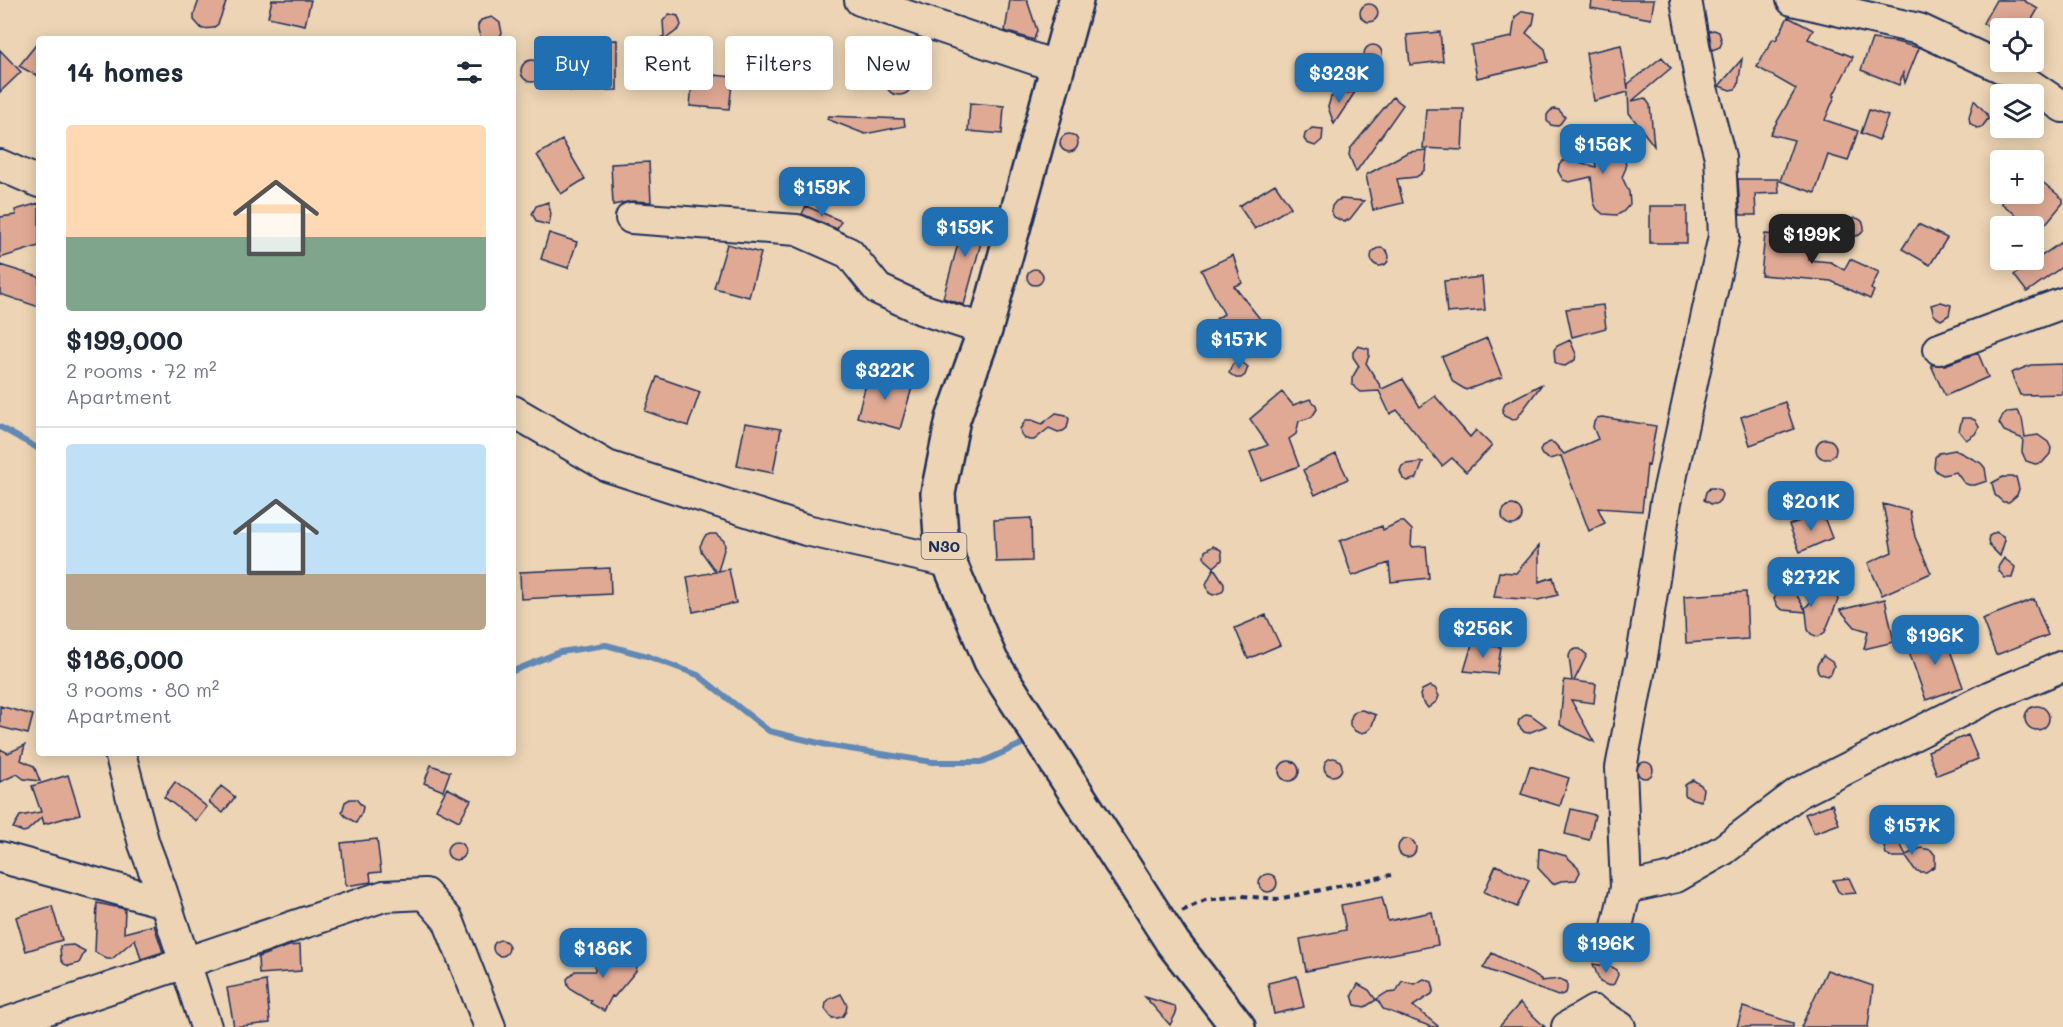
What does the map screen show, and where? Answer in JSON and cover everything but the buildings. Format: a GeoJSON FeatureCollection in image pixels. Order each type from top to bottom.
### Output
{"type":"FeatureCollection","features":[{"type":"Feature","properties":{"kind":"main road","name":"N30"},"geometry":{"type":"LineString","coordinates":[[1076,0],[985,330],[953,419],[938,493],[941,535],[949,562],[991,661],[1173,943],[1238,1027]]}},
{"type":"Feature","properties":{"kind":"street"},"geometry":{"type":"LineString","coordinates":[[860,0],[1058,67]]}},
{"type":"Feature","properties":{"kind":"street"},"geometry":{"type":"LineString","coordinates":[[1616,931],[1626,888],[1621,768],[1641,663],[1666,502],[1724,236],[1720,157],[1701,84],[1686,0]]}},
{"type":"Feature","properties":{"kind":"street"},"geometry":{"type":"LineString","coordinates":[[1792,0],[1919,29],[2011,72],[2063,107]]}},
{"type":"Feature","properties":{"kind":"street"},"geometry":{"type":"LineString","coordinates":[[0,165],[36,181]]}},
{"type":"Feature","properties":{"kind":"street"},"geometry":{"type":"LineString","coordinates":[[631,218],[797,230],[849,253],[878,289],[921,309],[985,330]]}},
{"type":"Feature","properties":{"kind":"street"},"geometry":{"type":"LineString","coordinates":[[1939,349],[2063,303]]}},
{"type":"Feature","properties":{"kind":"street"},"geometry":{"type":"LineString","coordinates":[[516,413],[607,466],[806,530],[949,562]]}},
{"type":"Feature","properties":{"kind":"street"},"geometry":{"type":"LineString","coordinates":[[1626,888],[1676,877],[1723,850],[1798,794],[1991,696],[2063,666]]}},
{"type":"Feature","properties":{"kind":"street"},"geometry":{"type":"LineString","coordinates":[[121,756],[144,844],[206,1027]]}},
{"type":"Feature","properties":{"kind":"street"},"geometry":{"type":"LineString","coordinates":[[0,857],[164,902]]}},
{"type":"Feature","properties":{"kind":"street"},"geometry":{"type":"LineString","coordinates":[[0,1025],[384,896],[425,894],[448,920],[490,1027]]}},
{"type":"Feature","properties":{"kind":"street"},"geometry":{"type":"LineString","coordinates":[[1567,1027],[1594,1011],[1620,1027]]}},
{"type":"Feature","properties":{"kind":"path"},"geometry":{"type":"LineString","coordinates":[[1159,921],[1205,900],[1242,896],[1278,899],[1391,875]]}},
{"type":"Feature","properties":{"kind":"waterway"},"geometry":{"type":"LineString","coordinates":[[0,427],[36,447]]}},
{"type":"Feature","properties":{"kind":"waterway"},"geometry":{"type":"LineString","coordinates":[[516,670],[560,652],[606,645],[647,656],[698,675],[769,731],[831,746],[932,762],[982,762],[1024,743]]}}]}
